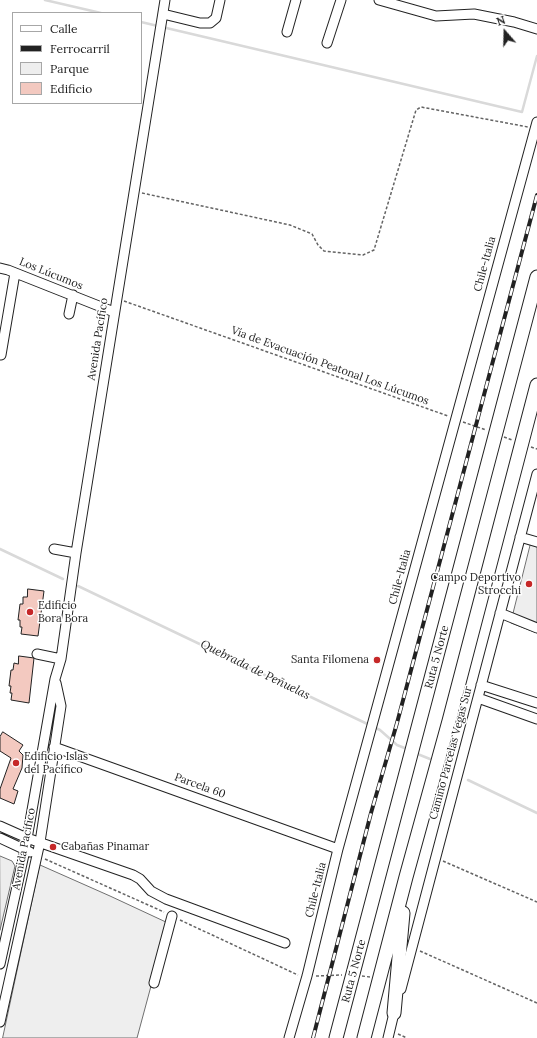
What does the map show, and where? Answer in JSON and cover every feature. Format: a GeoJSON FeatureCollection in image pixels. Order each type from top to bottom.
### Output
{"type":"FeatureCollection","features":[{"type":"Feature","properties":{"kind":"highway","name":"Ruta 5 Norte"},"geometry":{"type":"LineString","coordinates":[[336,1038],[537,277]]}},
{"type":"Feature","properties":{"kind":"highway"},"geometry":{"type":"LineString","coordinates":[[364,1038],[537,385]]}},
{"type":"Feature","properties":{"kind":"highway"},"geometry":{"type":"LineString","coordinates":[[394,1013],[406,876]]}},
{"type":"Feature","properties":{"kind":"street"},"geometry":{"type":"LineString","coordinates":[[162,16],[200,23],[210,23],[216,18],[220,0]]}},
{"type":"Feature","properties":{"kind":"street"},"geometry":{"type":"LineString","coordinates":[[287,32],[296,0]]}},
{"type":"Feature","properties":{"kind":"street"},"geometry":{"type":"LineString","coordinates":[[327,43],[341,0]]}},
{"type":"Feature","properties":{"kind":"street"},"geometry":{"type":"LineString","coordinates":[[379,0],[436,16],[474,14],[514,22],[537,30]]}},
{"type":"Feature","properties":{"kind":"street","name":"Avenida Pacífico"},"geometry":{"type":"LineString","coordinates":[[0,964],[2,949],[25,850],[55,679],[61,659],[76,553],[164,1]]}},
{"type":"Feature","properties":{"kind":"street","name":"Chile-Italia"},"geometry":{"type":"LineString","coordinates":[[289,1038],[307,976],[338,848],[536,126]]}},
{"type":"Feature","properties":{"kind":"street","name":"Los Lúcumos"},"geometry":{"type":"LineString","coordinates":[[0,268],[114,312]]}},
{"type":"Feature","properties":{"kind":"street"},"geometry":{"type":"LineString","coordinates":[[1,355],[15,273]]}},
{"type":"Feature","properties":{"kind":"street"},"geometry":{"type":"LineString","coordinates":[[70,314],[72,295]]}},
{"type":"Feature","properties":{"kind":"street","name":"Camino Parcelas Vegas Sur"},"geometry":{"type":"LineString","coordinates":[[388,1038],[537,474]]}},
{"type":"Feature","properties":{"kind":"street"},"geometry":{"type":"LineString","coordinates":[[520,537],[537,542]]}},
{"type":"Feature","properties":{"kind":"street"},"geometry":{"type":"LineString","coordinates":[[54,549],[76,553]]}},
{"type":"Feature","properties":{"kind":"street"},"geometry":{"type":"LineString","coordinates":[[500,613],[537,628]]}},
{"type":"Feature","properties":{"kind":"street"},"geometry":{"type":"LineString","coordinates":[[37,654],[61,659]]}},
{"type":"Feature","properties":{"kind":"street","name":"Avenida Pacífico"},"geometry":{"type":"LineString","coordinates":[[0,1022],[40,842],[61,706],[55,679]]}},
{"type":"Feature","properties":{"kind":"street"},"geometry":{"type":"LineString","coordinates":[[481,685],[537,703]]}},
{"type":"Feature","properties":{"kind":"street"},"geometry":{"type":"LineString","coordinates":[[478,698],[537,719]]}},
{"type":"Feature","properties":{"kind":"street","name":"Parcela 60"},"geometry":{"type":"LineString","coordinates":[[54,747],[338,848]]}},
{"type":"Feature","properties":{"kind":"street"},"geometry":{"type":"LineString","coordinates":[[0,826],[27,838],[133,874],[151,890],[166,899],[285,944]]}},
{"type":"Feature","properties":{"kind":"street"},"geometry":{"type":"LineString","coordinates":[[0,838],[36,855]]}},
{"type":"Feature","properties":{"kind":"street"},"geometry":{"type":"LineString","coordinates":[[154,983],[172,916]]}},
{"type":"Feature","properties":{"kind":"path"},"geometry":{"type":"LineString","coordinates":[[134,191],[290,225],[312,234],[318,245],[324,251],[364,255],[374,250],[416,110],[421,107],[536,126]]}},
{"type":"Feature","properties":{"kind":"path","name":"Vía de Evacuación Peatonal Los Lúcumos"},"geometry":{"type":"LineString","coordinates":[[117,298],[537,449]]}},
{"type":"Feature","properties":{"kind":"path"},"geometry":{"type":"LineString","coordinates":[[36,855],[172,916],[295,974],[307,976],[352,975],[380,978]]}},
{"type":"Feature","properties":{"kind":"path"},"geometry":{"type":"LineString","coordinates":[[436,858],[537,902]]}},
{"type":"Feature","properties":{"kind":"path"},"geometry":{"type":"LineString","coordinates":[[412,948],[537,1002]]}},
{"type":"Feature","properties":{"kind":"green space","name":"Campo Deportivo Strocchi"},"geometry":{"type":"Polygon","coordinates":[[[531,543],[537,545],[537,633],[511,623],[531,543]]]}},
{"type":"Feature","properties":{"kind":"green space"},"geometry":{"type":"Polygon","coordinates":[[[40,865],[168,923],[137,1038],[3,1038],[40,865]]]}},
{"type":"Feature","properties":{"kind":"shaded area"},"geometry":{"type":"Polygon","coordinates":[[[0,856],[12,861],[15,866],[0,930],[0,856]]]}},
{"type":"Feature","properties":{"kind":"building","name":"Edificio Bora Bora"},"geometry":{"type":"Polygon","coordinates":[[[28,589],[44,591],[38,636],[21,634],[22,627],[20,627],[20,620],[18,620],[20,604],[23,604],[23,597],[27,597],[28,589]]]}},
{"type":"Feature","properties":{"kind":"building"},"geometry":{"type":"Polygon","coordinates":[[[19,656],[34,658],[29,703],[11,700],[11,686],[9,686],[11,670],[13,670],[14,663],[18,664],[19,656]]]}},
{"type":"Feature","properties":{"kind":"building","name":"Edificio Islas del Pacífico"},"geometry":{"type":"Polygon","coordinates":[[[3,732],[23,745],[19,751],[23,755],[22,768],[13,789],[18,791],[14,804],[0,798],[0,789],[11,758],[0,751],[0,737],[3,732]]]}},
{"type":"Feature","properties":{"kind":"waterway"},"geometry":{"type":"LineString","coordinates":[[45,0],[97,12]]}},
{"type":"Feature","properties":{"kind":"waterway"},"geometry":{"type":"LineString","coordinates":[[142,22],[522,112],[537,56]]}},
{"type":"Feature","properties":{"kind":"waterway","name":"Quebrada de Peñuelas"},"geometry":{"type":"LineString","coordinates":[[0,549],[63,579]]}},
{"type":"Feature","properties":{"kind":"waterway","name":"Quebrada de Peñuelas"},"geometry":{"type":"LineString","coordinates":[[78,586],[380,730],[397,745],[407,749]]}},
{"type":"Feature","properties":{"kind":"waterway","name":"Quebrada de Peñuelas"},"geometry":{"type":"LineString","coordinates":[[415,753],[430,759]]}},
{"type":"Feature","properties":{"kind":"waterway","name":"Quebrada de Peñuelas"},"geometry":{"type":"LineString","coordinates":[[468,780],[537,813]]}},
{"type":"Feature","properties":{"kind":"railway"},"geometry":{"type":"LineString","coordinates":[[313,1038],[371,813],[397,723],[537,195]]}},
{"type":"Feature","properties":{"kind":"place","name":"Campo Deportivo Strocchi"},"geometry":{"type":"Point","coordinates":[529,584]}},
{"type":"Feature","properties":{"kind":"place","name":"Edificio Bora Bora"},"geometry":{"type":"Point","coordinates":[30,612]}},
{"type":"Feature","properties":{"kind":"place","name":"Santa Filomena"},"geometry":{"type":"Point","coordinates":[377,660]}},
{"type":"Feature","properties":{"kind":"place","name":"Edificio Islas del Pacífico"},"geometry":{"type":"Point","coordinates":[16,763]}},
{"type":"Feature","properties":{"kind":"place","name":"Cabañas Pinamar"},"geometry":{"type":"Point","coordinates":[53,847]}}]}
